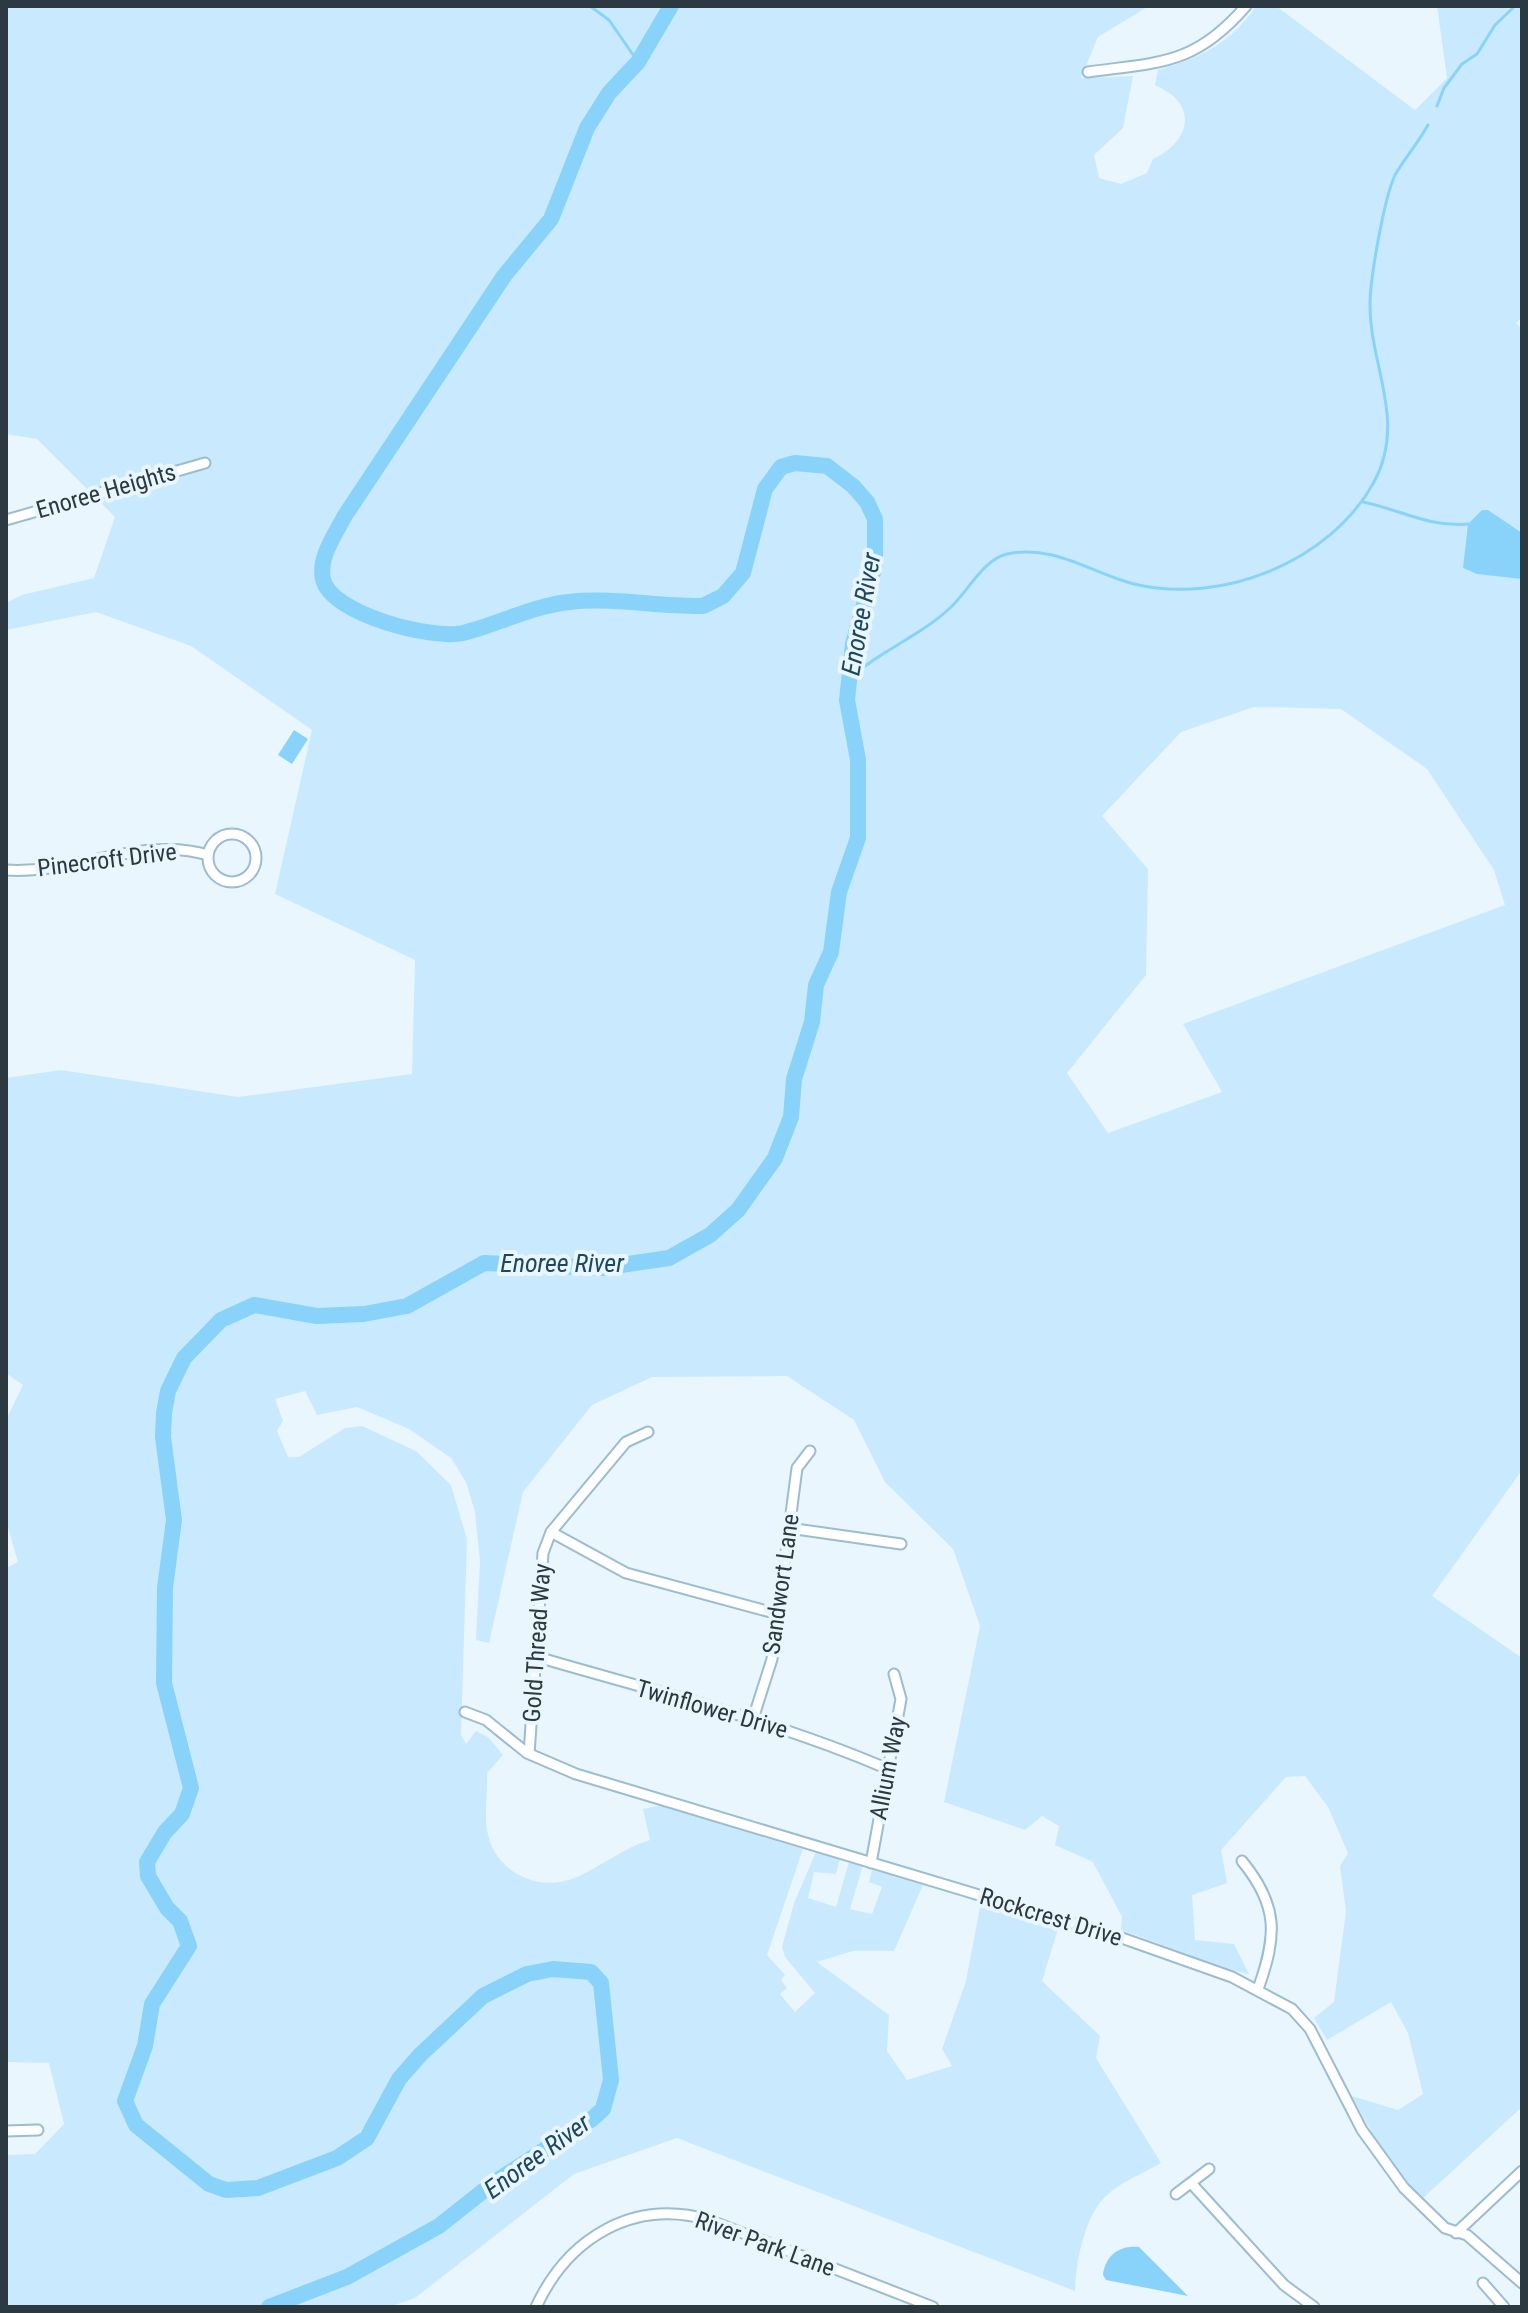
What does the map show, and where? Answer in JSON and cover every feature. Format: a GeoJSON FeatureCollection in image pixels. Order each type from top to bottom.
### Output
{"type":"FeatureCollection","features":[{"type":"Feature","properties":{"kind":"street"},"geometry":{"type":"LineString","coordinates":[[1088,72],[1188,55],[1215,39],[1246,6]]}},
{"type":"Feature","properties":{"kind":"street","name":"Enoree Heights"},"geometry":{"type":"LineString","coordinates":[[6,520],[205,463]]}},
{"type":"Feature","properties":{"kind":"street","name":"Pinecroft Drive"},"geometry":{"type":"LineString","coordinates":[[235,834],[252,845],[255,861],[249,875],[229,882],[215,875],[208,855],[215,841],[235,834]]}},
{"type":"Feature","properties":{"kind":"street","name":"Pinecroft Drive"},"geometry":{"type":"LineString","coordinates":[[6,870],[56,868],[168,849],[188,849],[208,855]]}},
{"type":"Feature","properties":{"kind":"street","name":"Gold Thread Way"},"geometry":{"type":"LineString","coordinates":[[529,1754],[543,1553],[551,1532],[626,1442],[648,1432]]}},
{"type":"Feature","properties":{"kind":"street","name":"Sandwort Lane"},"geometry":{"type":"LineString","coordinates":[[753,1719],[772,1659],[797,1468],[810,1451]]}},
{"type":"Feature","properties":{"kind":"street"},"geometry":{"type":"LineString","coordinates":[[789,1528],[901,1544]]}},
{"type":"Feature","properties":{"kind":"street"},"geometry":{"type":"LineString","coordinates":[[551,1532],[626,1573],[778,1614]]}},
{"type":"Feature","properties":{"kind":"street","name":"Twinflower Drive"},"geometry":{"type":"LineString","coordinates":[[534,1656],[753,1719],[835,1746],[888,1769]]}},
{"type":"Feature","properties":{"kind":"street","name":"Allium Way"},"geometry":{"type":"LineString","coordinates":[[871,1863],[901,1699],[894,1674]]}},
{"type":"Feature","properties":{"kind":"street","name":"Rockcrest Drive"},"geometry":{"type":"LineString","coordinates":[[465,1712],[486,1720],[529,1754],[576,1774],[1119,1937],[1201,1964],[1258,1989],[1287,2005],[1302,2018],[1384,2163],[1427,2213],[1456,2233],[1467,2235],[1480,2244],[1522,2283]]}},
{"type":"Feature","properties":{"kind":"street"},"geometry":{"type":"LineString","coordinates":[[1242,1861],[1261,1884],[1273,1926],[1268,1962],[1258,1989]]}},
{"type":"Feature","properties":{"kind":"street"},"geometry":{"type":"LineString","coordinates":[[6,2131],[38,2130]]}},
{"type":"Feature","properties":{"kind":"street"},"geometry":{"type":"LineString","coordinates":[[1176,2194],[1209,2169]]}},
{"type":"Feature","properties":{"kind":"street"},"geometry":{"type":"LineString","coordinates":[[1456,2233],[1522,2171]]}},
{"type":"Feature","properties":{"kind":"street"},"geometry":{"type":"LineString","coordinates":[[1191,2183],[1284,2285],[1314,2307]]}},
{"type":"Feature","properties":{"kind":"street","name":"River Park Lane"},"geometry":{"type":"LineString","coordinates":[[536,2307],[563,2261],[589,2238],[622,2221],[661,2213],[709,2220],[933,2307]]}},
{"type":"Feature","properties":{"kind":"street"},"geometry":{"type":"LineString","coordinates":[[1483,2283],[1504,2307]]}},
{"type":"Feature","properties":{"kind":"street"},"geometry":{"type":"LineString","coordinates":[[1487,2307],[1496,2299]]}},
{"type":"Feature","properties":{"kind":"shaded area"},"geometry":{"type":"Polygon","coordinates":[[[6,6],[1149,6],[1098,37],[1081,78],[1133,76],[1123,128],[1094,155],[1099,178],[1121,184],[1147,173],[1153,159],[1176,142],[1184,126],[1185,117],[1176,99],[1155,85],[1158,70],[1213,47],[1236,30],[1256,6],[1276,6],[1415,110],[1447,78],[1437,6],[1522,6],[1522,318],[1516,323],[1522,329],[1522,1470],[1432,1596],[1522,1658],[1522,2107],[1421,2200],[1379,2146],[1352,2096],[1398,2110],[1423,2094],[1408,2033],[1391,2002],[1327,2040],[1314,2018],[1334,2002],[1346,1911],[1340,1866],[1348,1853],[1328,1807],[1305,1776],[1286,1777],[1221,1850],[1227,1883],[1192,1895],[1195,1940],[1234,1944],[1249,1974],[1121,1930],[1122,1917],[1093,1862],[1055,1845],[1059,1826],[1042,1816],[1025,1830],[944,1802],[980,1626],[953,1549],[885,1482],[854,1420],[787,1376],[652,1377],[592,1405],[523,1492],[489,1643],[476,1640],[480,1562],[475,1512],[466,1482],[451,1458],[409,1429],[357,1407],[317,1415],[305,1391],[275,1399],[283,1421],[277,1431],[288,1457],[299,1457],[345,1428],[362,1426],[416,1451],[451,1485],[467,1539],[461,1735],[466,1744],[476,1731],[488,1737],[503,1755],[487,1773],[486,1823],[491,1845],[508,1868],[533,1881],[547,1883],[577,1877],[650,1840],[643,1809],[663,1805],[803,1849],[767,1955],[785,1975],[781,1980],[787,1988],[780,1994],[795,2012],[815,1993],[785,1957],[782,1947],[794,1903],[816,1852],[840,1859],[836,1874],[814,1872],[808,1898],[836,1907],[849,1862],[863,1865],[850,1909],[872,1914],[882,1887],[869,1882],[873,1867],[923,1885],[894,1951],[853,1951],[817,1962],[889,2015],[887,2051],[907,2080],[952,2066],[942,2049],[966,1981],[981,1902],[1059,1926],[1042,1981],[1100,2036],[1096,2058],[1161,2163],[1118,2186],[1098,2205],[1083,2240],[1075,2291],[677,2138],[574,2174],[415,2298],[389,2307],[6,2307],[6,2155],[35,2154],[64,2124],[49,2063],[6,2062],[6,1568],[18,1562],[6,1521],[6,1420],[23,1385],[6,1373],[6,1078],[61,1070],[238,1097],[412,1074],[415,960],[275,894],[312,730],[191,646],[96,612],[6,630],[6,603],[22,595],[94,578],[115,517],[37,439],[6,434],[6,6]],[[1254,707],[1181,732],[1102,816],[1148,869],[1146,975],[1067,1073],[1108,1133],[1222,1092],[1183,1024],[1505,905],[1494,870],[1427,769],[1341,709],[1254,707]]]}},
{"type":"Feature","properties":{"kind":"water"},"geometry":{"type":"Polygon","coordinates":[[[1482,510],[1488,510],[1522,533],[1522,579],[1477,574],[1463,568],[1468,524],[1482,510]]]}},
{"type":"Feature","properties":{"kind":"water"},"geometry":{"type":"Polygon","coordinates":[[[294,730],[308,739],[292,764],[278,755],[294,730]]]}},
{"type":"Feature","properties":{"kind":"water"},"geometry":{"type":"Polygon","coordinates":[[[1139,2247],[1188,2296],[1106,2280],[1104,2268],[1114,2253],[1139,2247]]]}},
{"type":"Feature","properties":{"kind":"waterway"},"geometry":{"type":"LineString","coordinates":[[590,6],[609,20],[638,62]]}},
{"type":"Feature","properties":{"kind":"waterway","name":"Enoree River"},"geometry":{"type":"LineString","coordinates":[[269,2307],[347,2277],[439,2226],[492,2184],[603,2109],[611,2080],[601,1983],[591,1972],[553,1969],[527,1974],[483,1996],[399,2079],[367,2138],[337,2158],[258,2188],[226,2190],[209,2184],[136,2125],[125,2101],[145,2046],[152,2004],[189,1946],[180,1921],[167,1908],[148,1876],[147,1862],[165,1832],[182,1814],[191,1788],[164,1683],[165,1588],[174,1520],[163,1437],[168,1391],[184,1358],[221,1320],[254,1305],[317,1316],[364,1314],[407,1306],[484,1263],[601,1268],[669,1258],[710,1235],[738,1210],[775,1158],[791,1117],[794,1079],[812,1022],[816,985],[831,952],[839,892],[858,838],[858,760],[847,700],[853,644],[875,565],[875,519],[867,502],[853,486],[827,466],[795,463],[781,467],[765,489],[743,573],[723,596],[703,606],[569,602],[542,607],[463,633],[448,634],[407,628],[362,613],[330,592],[323,579],[325,555],[344,517],[504,276],[551,219],[587,128],[609,93],[638,62],[671,6]]}},
{"type":"Feature","properties":{"kind":"waterway"},"geometry":{"type":"LineString","coordinates":[[1437,106],[1444,88],[1462,64],[1477,54],[1495,25],[1515,6]]}},
{"type":"Feature","properties":{"kind":"waterway"},"geometry":{"type":"LineString","coordinates":[[848,680],[939,617],[991,562],[1007,554],[1024,552],[1056,556],[1134,584],[1168,589],[1202,588],[1237,582],[1270,571],[1302,555],[1330,535],[1355,510],[1374,482],[1383,459],[1387,416],[1372,328],[1372,277],[1382,220],[1395,175],[1428,125]]}},
{"type":"Feature","properties":{"kind":"waterway"},"geometry":{"type":"LineString","coordinates":[[1363,502],[1428,521],[1468,524]]}}]}
